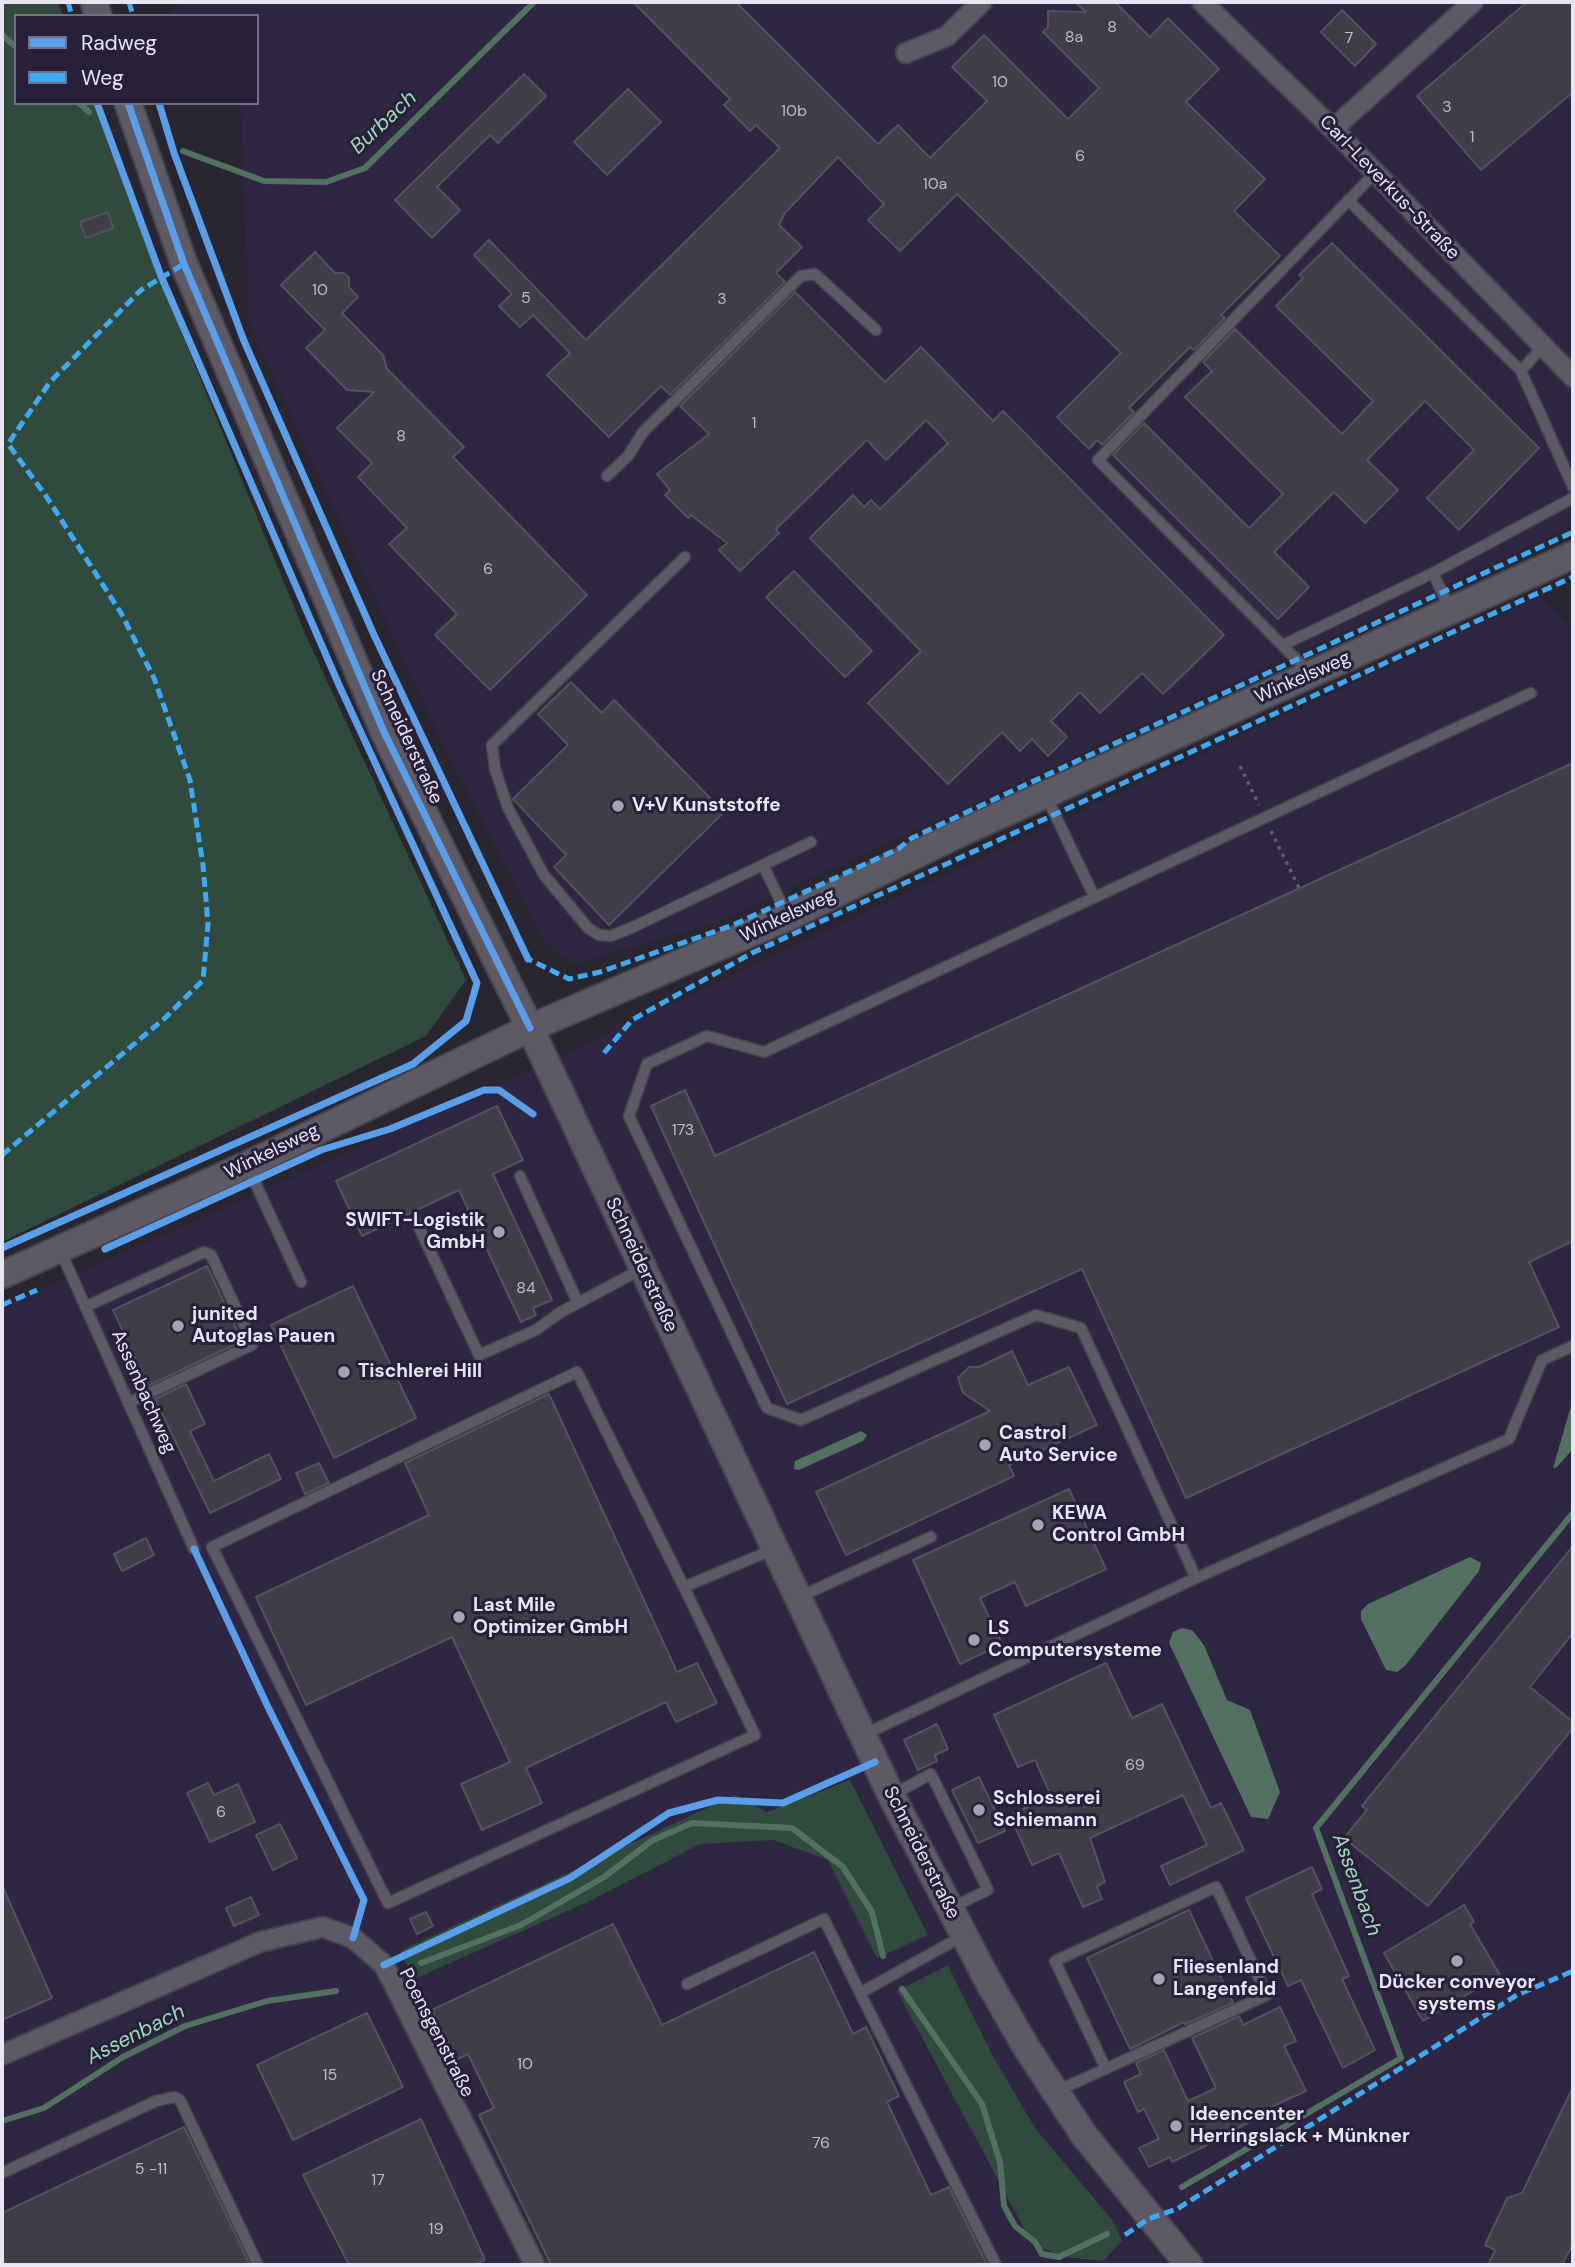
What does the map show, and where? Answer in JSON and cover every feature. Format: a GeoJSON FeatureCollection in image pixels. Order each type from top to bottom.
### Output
{"type":"FeatureCollection","features":[{"type":"Feature","properties":{"kind":"street"},"geometry":{"type":"LineString","coordinates":[[906,53],[947,36],[982,2]]}},
{"type":"Feature","properties":{"kind":"street","name":"Carl-Leverkus-Straße"},"geometry":{"type":"LineString","coordinates":[[1202,2],[1333,129],[1573,377]]}},
{"type":"Feature","properties":{"kind":"street"},"geometry":{"type":"LineString","coordinates":[[1333,129],[1473,2]]}},
{"type":"Feature","properties":{"kind":"street","name":"Schneiderstraße"},"geometry":{"type":"LineString","coordinates":[[129,105],[184,264],[384,732],[530,1028],[891,1795],[963,1935],[1055,2091],[1129,2195],[1189,2265]]}},
{"type":"Feature","properties":{"kind":"street","name":"Winkelsweg"},"geometry":{"type":"LineString","coordinates":[[2,1275],[247,1164],[530,1028],[788,917],[1045,795],[1573,555]]}},
{"type":"Feature","properties":{"kind":"street","name":"Poensgenstraße"},"geometry":{"type":"LineString","coordinates":[[2,2055],[260,1942],[323,1927],[353,1938],[384,1965],[535,2265]]}},
{"type":"Feature","properties":{"kind":"lane"},"geometry":{"type":"LineString","coordinates":[[1312,674],[1098,460],[1375,173]]}},
{"type":"Feature","properties":{"kind":"lane"},"geometry":{"type":"LineString","coordinates":[[1348,200],[1521,371],[1573,487]]}},
{"type":"Feature","properties":{"kind":"lane"},"geometry":{"type":"LineString","coordinates":[[607,476],[628,456],[643,432],[801,276],[815,274],[876,330]]}},
{"type":"Feature","properties":{"kind":"lane"},"geometry":{"type":"LineString","coordinates":[[1521,371],[1543,346]]}},
{"type":"Feature","properties":{"kind":"lane"},"geometry":{"type":"LineString","coordinates":[[1283,645],[1433,573],[1573,498]]}},
{"type":"Feature","properties":{"kind":"lane"},"geometry":{"type":"LineString","coordinates":[[685,557],[492,745],[495,769],[508,808],[544,875],[589,928],[599,935],[611,936],[631,928],[811,842]]}},
{"type":"Feature","properties":{"kind":"lane"},"geometry":{"type":"LineString","coordinates":[[1433,573],[1451,611]]}},
{"type":"Feature","properties":{"kind":"lane"},"geometry":{"type":"LineString","coordinates":[[1196,1578],[1081,1328],[1036,1315],[802,1420],[767,1408],[629,1116],[647,1065],[707,1036],[765,1052],[1531,693]]}},
{"type":"Feature","properties":{"kind":"lane"},"geometry":{"type":"LineString","coordinates":[[1045,795],[1094,896]]}},
{"type":"Feature","properties":{"kind":"lane"},"geometry":{"type":"LineString","coordinates":[[763,865],[788,917]]}},
{"type":"Feature","properties":{"kind":"lane"},"geometry":{"type":"LineString","coordinates":[[247,1164],[301,1282]]}},
{"type":"Feature","properties":{"kind":"lane"},"geometry":{"type":"LineString","coordinates":[[520,1177],[578,1303]]}},
{"type":"Feature","properties":{"kind":"lane"},"geometry":{"type":"LineString","coordinates":[[418,1223],[479,1355],[536,1330],[578,1303],[643,1269]]}},
{"type":"Feature","properties":{"kind":"lane","name":"Assenbachweg"},"geometry":{"type":"LineString","coordinates":[[60,1250],[194,1549]]}},
{"type":"Feature","properties":{"kind":"lane"},"geometry":{"type":"LineString","coordinates":[[85,1307],[204,1252],[211,1255],[250,1338],[252,1345],[128,1403]]}},
{"type":"Feature","properties":{"kind":"lane"},"geometry":{"type":"LineString","coordinates":[[863,1735],[1196,1578],[1509,1438],[1542,1360],[1573,1346]]}},
{"type":"Feature","properties":{"kind":"lane"},"geometry":{"type":"LineString","coordinates":[[577,1372],[684,1587],[755,1735],[388,1903],[212,1547],[577,1372]]}},
{"type":"Feature","properties":{"kind":"lane"},"geometry":{"type":"LineString","coordinates":[[797,1597],[930,1537]]}},
{"type":"Feature","properties":{"kind":"lane"},"geometry":{"type":"LineString","coordinates":[[684,1587],[775,1549]]}},
{"type":"Feature","properties":{"kind":"lane"},"geometry":{"type":"LineString","coordinates":[[891,1795],[931,1774],[988,1890],[949,1909]]}},
{"type":"Feature","properties":{"kind":"lane"},"geometry":{"type":"LineString","coordinates":[[1055,2091],[1106,2068],[1267,1995],[1216,1886],[1055,1962],[1106,2068]]}},
{"type":"Feature","properties":{"kind":"lane"},"geometry":{"type":"LineString","coordinates":[[687,1984],[824,1919],[996,2265]]}},
{"type":"Feature","properties":{"kind":"lane"},"geometry":{"type":"LineString","coordinates":[[860,1993],[963,1935]]}},
{"type":"Feature","properties":{"kind":"lane"},"geometry":{"type":"LineString","coordinates":[[2,2173],[156,2101],[175,2097],[180,2100],[258,2265]]}},
{"type":"Feature","properties":{"kind":"shaded area"},"geometry":{"type":"Polygon","coordinates":[[[2,2],[58,2],[62,14],[14,14],[14,105],[96,105],[159,278],[306,636],[466,980],[426,1036],[2,1242],[2,2]]]}},
{"type":"Feature","properties":{"kind":"shaded area"},"geometry":{"type":"Polygon","coordinates":[[[181,2],[1573,2],[1573,526],[715,923],[574,964],[546,944],[447,753],[249,325],[241,111],[236,105],[259,105],[259,14],[170,14],[181,2]]]}},
{"type":"Feature","properties":{"kind":"shaded area"},"geometry":{"type":"Polygon","coordinates":[[[1539,596],[1573,629],[1573,2265],[2,2265],[2,1307],[509,1080],[1539,596]]]}},
{"type":"Feature","properties":{"kind":"shaded area"},"geometry":{"type":"Polygon","coordinates":[[[1573,1399],[1573,1449],[1553,1468],[1573,1399]]]}},
{"type":"Feature","properties":{"kind":"shaded area"},"geometry":{"type":"Polygon","coordinates":[[[861,1431],[867,1435],[863,1441],[799,1470],[794,1469],[795,1461],[861,1431]]]}},
{"type":"Feature","properties":{"kind":"shaded area"},"geometry":{"type":"Polygon","coordinates":[[[1470,1557],[1481,1563],[1479,1571],[1405,1666],[1397,1672],[1386,1670],[1361,1619],[1361,1611],[1368,1604],[1470,1557]]]}},
{"type":"Feature","properties":{"kind":"shaded area"},"geometry":{"type":"Polygon","coordinates":[[[1182,1628],[1192,1630],[1204,1645],[1227,1700],[1250,1710],[1280,1792],[1268,1819],[1251,1817],[1169,1643],[1173,1632],[1182,1628]]]}},
{"type":"Feature","properties":{"kind":"shaded area"},"geometry":{"type":"Polygon","coordinates":[[[850,1780],[928,1935],[877,1958],[828,1860],[773,1840],[700,1844],[590,1901],[414,1979],[400,1951],[735,1795],[767,1812],[850,1780]]]}},
{"type":"Feature","properties":{"kind":"shaded area"},"geometry":{"type":"Polygon","coordinates":[[[948,1965],[994,2058],[1035,2128],[1113,2221],[1122,2241],[1103,2261],[1066,2257],[1033,2245],[897,1991],[948,1965]]]}},
{"type":"Feature","properties":{"kind":"building"},"geometry":{"type":"Polygon","coordinates":[[[633,2],[736,2],[878,144],[898,125],[930,158],[987,101],[952,67],[984,35],[1068,119],[1099,88],[1043,32],[1048,27],[1048,11],[1086,12],[1075,2],[1115,2],[1150,37],[1168,18],[1219,69],[1186,102],[1265,179],[1234,211],[1280,256],[1221,315],[1225,318],[1194,350],[1190,347],[1129,408],[1134,412],[1102,445],[1097,440],[1089,449],[1057,417],[1121,353],[957,194],[900,251],[868,220],[884,204],[838,157],[785,213],[779,225],[802,247],[776,273],[785,282],[670,395],[661,386],[609,437],[547,375],[570,353],[533,315],[520,327],[499,306],[512,294],[474,255],[489,240],[586,340],[780,148],[756,125],[750,131],[724,105],[730,99],[633,2]]]}},
{"type":"Feature","properties":{"kind":"building"},"geometry":{"type":"Polygon","coordinates":[[[1527,2],[1573,2],[1573,92],[1481,170],[1417,96],[1527,2]]]}},
{"type":"Feature","properties":{"kind":"building"},"geometry":{"type":"Polygon","coordinates":[[[1342,10],[1376,44],[1355,66],[1321,32],[1342,10]]]}},
{"type":"Feature","properties":{"kind":"building"},"geometry":{"type":"Polygon","coordinates":[[[524,74],[546,96],[498,143],[490,135],[437,187],[460,210],[432,238],[395,200],[524,74]]]}},
{"type":"Feature","properties":{"kind":"building"},"geometry":{"type":"Polygon","coordinates":[[[628,89],[661,122],[607,175],[574,142],[628,89]]]}},
{"type":"Feature","properties":{"kind":"building"},"geometry":{"type":"Polygon","coordinates":[[[108,212],[113,228],[86,238],[80,222],[108,212]]]}},
{"type":"Feature","properties":{"kind":"building"},"geometry":{"type":"Polygon","coordinates":[[[1332,243],[1539,448],[1459,530],[1427,498],[1474,450],[1425,401],[1367,460],[1398,490],[1365,523],[1334,492],[1274,552],[1309,587],[1278,619],[1113,455],[1144,423],[1249,528],[1283,494],[1185,397],[1212,371],[1203,362],[1235,329],[1342,434],[1373,401],[1276,306],[1303,278],[1299,275],[1332,243]]]}},
{"type":"Feature","properties":{"kind":"building"},"geometry":{"type":"Polygon","coordinates":[[[315,252],[335,273],[344,273],[349,278],[349,287],[358,297],[342,313],[383,355],[387,369],[464,447],[453,457],[587,595],[490,690],[435,635],[457,614],[389,544],[407,528],[358,477],[372,463],[337,428],[374,392],[347,390],[306,348],[325,330],[281,285],[315,252]]]}},
{"type":"Feature","properties":{"kind":"building"},"geometry":{"type":"Polygon","coordinates":[[[795,292],[885,382],[921,347],[993,421],[1003,411],[1224,635],[1163,694],[1142,673],[1100,713],[1080,692],[1051,721],[1067,737],[1048,756],[1032,739],[1020,751],[1002,732],[948,784],[868,703],[921,651],[810,538],[853,495],[864,507],[871,500],[880,509],[948,443],[926,420],[886,460],[867,440],[776,529],[779,533],[740,571],[719,550],[727,543],[691,515],[688,518],[665,495],[670,490],[657,474],[709,434],[680,406],[795,292]]]}},
{"type":"Feature","properties":{"kind":"building"},"geometry":{"type":"Polygon","coordinates":[[[794,571],[872,651],[845,677],[766,597],[794,571]]]}},
{"type":"Feature","properties":{"kind":"building","name":"V+V Kunststoffe"},"geometry":{"type":"Polygon","coordinates":[[[571,682],[602,713],[614,700],[724,812],[609,925],[554,867],[566,855],[513,799],[568,745],[538,714],[571,682]]]}},
{"type":"Feature","properties":{"kind":"building"},"geometry":{"type":"Polygon","coordinates":[[[1573,763],[1573,1241],[1529,1262],[1559,1327],[1186,1498],[1082,1269],[787,1404],[651,1106],[685,1090],[715,1156],[1573,763]]]}},
{"type":"Feature","properties":{"kind":"building"},"geometry":{"type":"Polygon","coordinates":[[[497,1106],[523,1160],[493,1174],[552,1300],[533,1308],[536,1315],[521,1322],[459,1190],[362,1236],[336,1181],[497,1106]]]}},
{"type":"Feature","properties":{"kind":"building","name":"junited Autoglas Pauen"},"geometry":{"type":"Polygon","coordinates":[[[207,1266],[242,1341],[148,1386],[113,1310],[207,1266]]]}},
{"type":"Feature","properties":{"kind":"building","name":"Tischlerei Hill"},"geometry":{"type":"Polygon","coordinates":[[[353,1286],[416,1418],[334,1458],[271,1325],[353,1286]]]}},
{"type":"Feature","properties":{"kind":"building","name":"Castrol Auto Service"},"geometry":{"type":"Polygon","coordinates":[[[1012,1351],[1028,1385],[1069,1367],[1097,1425],[1009,1465],[1014,1476],[846,1555],[816,1492],[990,1411],[963,1393],[958,1378],[969,1367],[979,1367],[1012,1351]]]}},
{"type":"Feature","properties":{"kind":"building"},"geometry":{"type":"Polygon","coordinates":[[[186,1384],[205,1424],[190,1431],[214,1481],[269,1454],[281,1479],[210,1513],[155,1399],[186,1384]]]}},
{"type":"Feature","properties":{"kind":"building","name":"Last Mile Optimizer GmbH"},"geometry":{"type":"Polygon","coordinates":[[[549,1394],[677,1672],[697,1663],[717,1703],[676,1722],[666,1702],[526,1768],[542,1803],[482,1830],[461,1784],[510,1762],[452,1637],[306,1705],[256,1597],[429,1515],[405,1463],[549,1394]]]}},
{"type":"Feature","properties":{"kind":"building"},"geometry":{"type":"Polygon","coordinates":[[[319,1463],[329,1483],[305,1494],[296,1473],[319,1463]]]}},
{"type":"Feature","properties":{"kind":"building","name":"KEWA Control GmbH"},"geometry":{"type":"Polygon","coordinates":[[[1069,1489],[1106,1569],[1026,1606],[1015,1582],[980,1598],[1002,1644],[960,1664],[913,1560],[1069,1489]]]}},
{"type":"Feature","properties":{"kind":"building"},"geometry":{"type":"Polygon","coordinates":[[[146,1538],[154,1555],[122,1571],[114,1554],[146,1538]]]}},
{"type":"Feature","properties":{"kind":"building"},"geometry":{"type":"Polygon","coordinates":[[[1573,1546],[1573,1633],[1530,1687],[1573,1722],[1573,1728],[1428,1906],[1344,1838],[1367,1810],[1362,1806],[1573,1546]]]}},
{"type":"Feature","properties":{"kind":"building"},"geometry":{"type":"Polygon","coordinates":[[[1106,1663],[1132,1718],[1162,1704],[1211,1808],[1221,1803],[1244,1850],[1170,1885],[1161,1866],[1207,1845],[1183,1795],[1090,1838],[1105,1882],[1097,1886],[1102,1899],[1083,1907],[1059,1853],[1032,1865],[1010,1815],[1051,1796],[1035,1760],[1018,1767],[994,1715],[1106,1663]]]}},
{"type":"Feature","properties":{"kind":"building"},"geometry":{"type":"Polygon","coordinates":[[[937,1724],[948,1749],[935,1755],[937,1761],[918,1770],[904,1740],[937,1724]]]}},
{"type":"Feature","properties":{"kind":"building","name":"Schlosserei Schiemann"},"geometry":{"type":"Polygon","coordinates":[[[979,1777],[1005,1831],[978,1843],[952,1790],[979,1777]]]}},
{"type":"Feature","properties":{"kind":"building"},"geometry":{"type":"Polygon","coordinates":[[[208,1783],[214,1795],[238,1784],[255,1822],[210,1842],[187,1793],[208,1783]]]}},
{"type":"Feature","properties":{"kind":"building"},"geometry":{"type":"Polygon","coordinates":[[[280,1824],[297,1858],[273,1870],[256,1835],[280,1824]]]}},
{"type":"Feature","properties":{"kind":"building"},"geometry":{"type":"Polygon","coordinates":[[[1312,1867],[1322,1889],[1312,1894],[1349,1976],[1342,1979],[1375,2050],[1343,2068],[1301,1980],[1288,1986],[1246,1898],[1312,1867]]]}},
{"type":"Feature","properties":{"kind":"building"},"geometry":{"type":"Polygon","coordinates":[[[2,1885],[52,1998],[2,2020],[2,1885]]]}},
{"type":"Feature","properties":{"kind":"building"},"geometry":{"type":"Polygon","coordinates":[[[251,1897],[259,1915],[234,1926],[226,1908],[251,1897]]]}},
{"type":"Feature","properties":{"kind":"building","name":"Dücker conveyor systems"},"geometry":{"type":"Polygon","coordinates":[[[1464,1905],[1474,1922],[1470,1924],[1500,1975],[1423,2021],[1384,1953],[1464,1905]]]}},
{"type":"Feature","properties":{"kind":"building","name":"Fliesenland Langenfeld"},"geometry":{"type":"Polygon","coordinates":[[[1189,1910],[1233,2003],[1185,2024],[1184,2022],[1130,2049],[1087,1958],[1189,1910]]]}},
{"type":"Feature","properties":{"kind":"building"},"geometry":{"type":"Polygon","coordinates":[[[426,1912],[433,1926],[417,1934],[410,1919],[426,1912]]]}},
{"type":"Feature","properties":{"kind":"building"},"geometry":{"type":"Polygon","coordinates":[[[613,1924],[662,2025],[814,1952],[853,2034],[866,2027],[899,2096],[887,2102],[931,2195],[949,2187],[987,2265],[551,2265],[479,2115],[494,2108],[468,2054],[456,2060],[432,2010],[613,1924]]]}},
{"type":"Feature","properties":{"kind":"building"},"geometry":{"type":"Polygon","coordinates":[[[1280,2007],[1296,2041],[1284,2046],[1306,2091],[1265,2110],[1267,2114],[1172,2162],[1170,2157],[1149,2167],[1139,2148],[1159,2139],[1144,2109],[1138,2112],[1124,2082],[1141,2074],[1136,2063],[1164,2050],[1188,2101],[1216,2088],[1192,2038],[1239,2016],[1243,2025],[1280,2007]]]}},
{"type":"Feature","properties":{"kind":"building"},"geometry":{"type":"Polygon","coordinates":[[[367,2013],[403,2087],[293,2140],[257,2065],[367,2013]]]}},
{"type":"Feature","properties":{"kind":"building"},"geometry":{"type":"Polygon","coordinates":[[[1573,2087],[1573,2243],[1562,2265],[1488,2265],[1495,2250],[1485,2245],[1507,2198],[1522,2193],[1573,2087]]]}},
{"type":"Feature","properties":{"kind":"building"},"geometry":{"type":"Polygon","coordinates":[[[421,2119],[485,2260],[473,2265],[349,2265],[303,2175],[421,2119]]]}},
{"type":"Feature","properties":{"kind":"building"},"geometry":{"type":"Polygon","coordinates":[[[184,2127],[250,2265],[2,2265],[2,2213],[184,2127]]]}},
{"type":"Feature","properties":{"kind":"waterway","name":"Burbach"},"geometry":{"type":"LineString","coordinates":[[183,151],[264,181],[326,182],[365,168],[534,2]]}},
{"type":"Feature","properties":{"kind":"waterway","name":"Burbach"},"geometry":{"type":"LineString","coordinates":[[2,35],[14,45]]}},
{"type":"Feature","properties":{"kind":"waterway","name":"Burbach"},"geometry":{"type":"LineString","coordinates":[[81,105],[89,112]]}},
{"type":"Feature","properties":{"kind":"waterway","name":"Assenbach"},"geometry":{"type":"LineString","coordinates":[[1182,2187],[1401,2058],[1316,1828],[1573,1513]]}},
{"type":"Feature","properties":{"kind":"waterway","name":"Assenbach"},"geometry":{"type":"LineString","coordinates":[[421,1963],[521,1925],[604,1877],[653,1840],[692,1823],[792,1828],[843,1867],[872,1912],[883,1956]]}},
{"type":"Feature","properties":{"kind":"waterway","name":"Assenbach"},"geometry":{"type":"LineString","coordinates":[[902,1989],[982,2104],[1000,2162],[1004,2206],[1015,2226],[1035,2242],[1042,2254],[1059,2257],[1107,2234]]}},
{"type":"Feature","properties":{"kind":"waterway","name":"Assenbach"},"geometry":{"type":"LineString","coordinates":[[2,2121],[44,2108],[123,2057],[185,2026],[267,2001],[336,1991]]}},
{"type":"Feature","properties":{"kind":"marked path"},"geometry":{"type":"LineString","coordinates":[[68,2],[71,14]]}},
{"type":"Feature","properties":{"kind":"marked path"},"geometry":{"type":"LineString","coordinates":[[129,2],[132,14]]}},
{"type":"Feature","properties":{"kind":"marked path"},"geometry":{"type":"LineString","coordinates":[[2,1155],[165,1018],[203,980],[208,924],[203,865],[190,780],[154,678],[121,613],[46,496],[8,444],[50,382],[141,290],[184,264]]}},
{"type":"Feature","properties":{"kind":"marked path"},"geometry":{"type":"LineString","coordinates":[[526,954],[528,959],[569,979],[600,972],[733,925],[898,849],[912,838],[999,797],[1573,532]]}},
{"type":"Feature","properties":{"kind":"marked path"},"geometry":{"type":"LineString","coordinates":[[604,1053],[632,1020],[752,953],[1573,577]]}},
{"type":"Feature","properties":{"kind":"marked path"},"geometry":{"type":"LineString","coordinates":[[2,1305],[37,1290]]}},
{"type":"Feature","properties":{"kind":"marked path"},"geometry":{"type":"LineString","coordinates":[[1125,2235],[1148,2219],[1177,2209],[1517,1995],[1573,1971]]}},
{"type":"Feature","properties":{"kind":"cycle path"},"geometry":{"type":"LineString","coordinates":[[2,1248],[413,1064],[466,1021],[477,983],[339,685],[161,276],[98,105]]}},
{"type":"Feature","properties":{"kind":"cycle path"},"geometry":{"type":"LineString","coordinates":[[129,105],[184,264],[384,732],[530,1028]]}},
{"type":"Feature","properties":{"kind":"cycle path"},"geometry":{"type":"LineString","coordinates":[[160,105],[174,153],[244,341],[374,635],[528,959]]}},
{"type":"Feature","properties":{"kind":"cycle path"},"geometry":{"type":"LineString","coordinates":[[105,1249],[321,1150],[390,1129],[484,1090],[499,1090],[533,1114]]}},
{"type":"Feature","properties":{"kind":"cycle path"},"geometry":{"type":"LineString","coordinates":[[194,1549],[268,1707],[364,1900],[353,1938]]}},
{"type":"Feature","properties":{"kind":"cycle path"},"geometry":{"type":"LineString","coordinates":[[384,1965],[570,1878],[669,1813],[718,1800],[783,1803],[875,1762]]}},
{"type":"Feature","properties":{"kind":"place","name":"V+V Kunststoffe"},"geometry":{"type":"Point","coordinates":[618,806]}},
{"type":"Feature","properties":{"kind":"place","name":"SWIFT-Logistik GmbH"},"geometry":{"type":"Point","coordinates":[499,1232]}},
{"type":"Feature","properties":{"kind":"place","name":"junited Autoglas Pauen"},"geometry":{"type":"Point","coordinates":[178,1326]}},
{"type":"Feature","properties":{"kind":"place","name":"Tischlerei Hill"},"geometry":{"type":"Point","coordinates":[344,1372]}},
{"type":"Feature","properties":{"kind":"place","name":"Castrol Auto Service"},"geometry":{"type":"Point","coordinates":[985,1445]}},
{"type":"Feature","properties":{"kind":"place","name":"KEWA Control GmbH"},"geometry":{"type":"Point","coordinates":[1038,1525]}},
{"type":"Feature","properties":{"kind":"place","name":"Last Mile Optimizer GmbH"},"geometry":{"type":"Point","coordinates":[459,1617]}},
{"type":"Feature","properties":{"kind":"place","name":"LS Computersysteme"},"geometry":{"type":"Point","coordinates":[974,1640]}},
{"type":"Feature","properties":{"kind":"place","name":"Schlosserei Schiemann"},"geometry":{"type":"Point","coordinates":[979,1810]}},
{"type":"Feature","properties":{"kind":"place","name":"Dücker conveyor systems"},"geometry":{"type":"Point","coordinates":[1457,1961]}},
{"type":"Feature","properties":{"kind":"place","name":"Fliesenland Langenfeld"},"geometry":{"type":"Point","coordinates":[1159,1979]}},
{"type":"Feature","properties":{"kind":"place","name":"Ideencenter Herringslack + Münkner"},"geometry":{"type":"Point","coordinates":[1176,2126]}}]}
